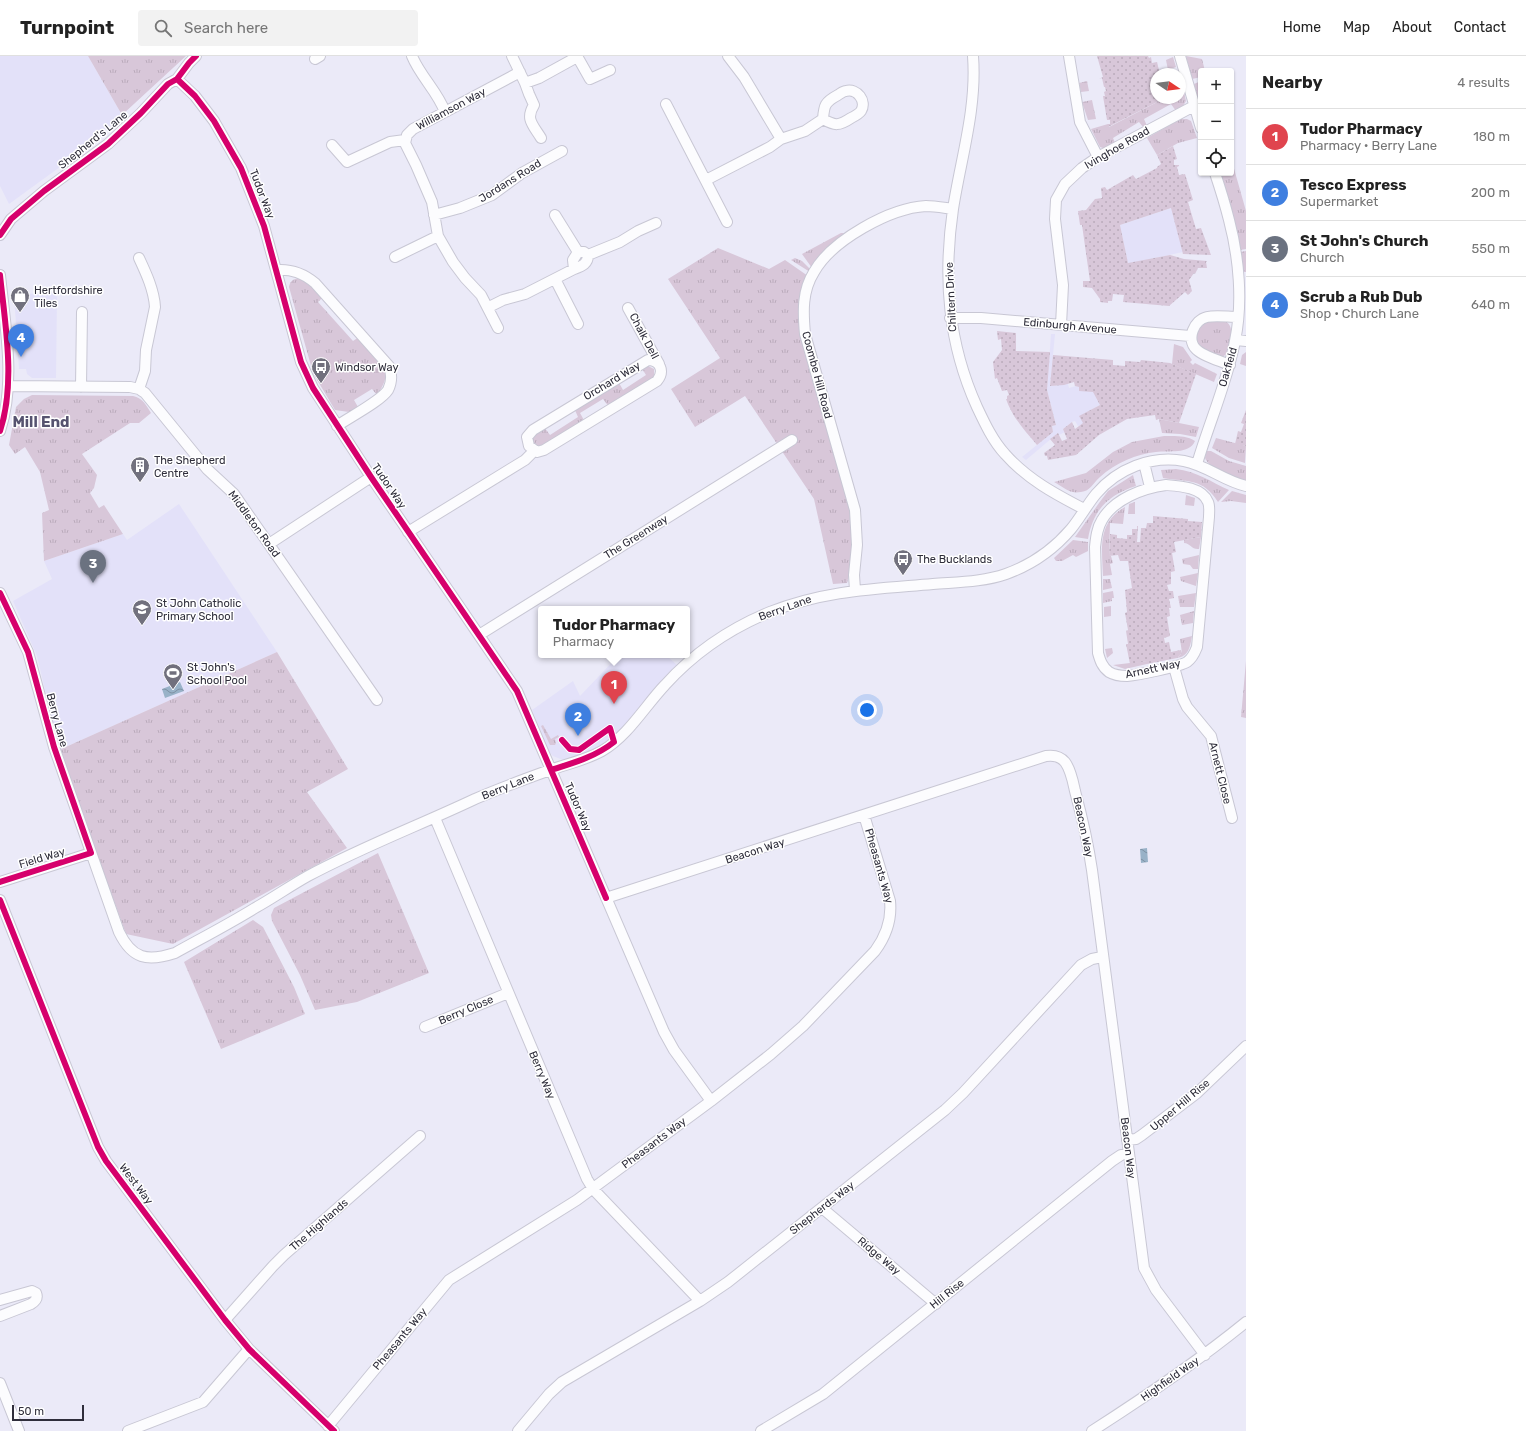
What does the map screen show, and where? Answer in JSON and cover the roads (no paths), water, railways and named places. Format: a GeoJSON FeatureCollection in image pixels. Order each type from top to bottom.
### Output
{"type":"FeatureCollection","features":[{"type":"Feature","properties":{"kind":"street","name":"Shepherd's Lane"},"geometry":{"type":"LineString","coordinates":[[0,235],[11,219],[44,191],[108,144],[141,113],[168,84],[177,79],[196,56]]}},
{"type":"Feature","properties":{"kind":"street"},"geometry":{"type":"LineString","coordinates":[[412,56],[443,106],[445,112]]}},
{"type":"Feature","properties":{"kind":"street"},"geometry":{"type":"LineString","coordinates":[[512,56],[534,105],[529,117],[541,138]]}},
{"type":"Feature","properties":{"kind":"street"},"geometry":{"type":"LineString","coordinates":[[728,56],[744,77],[781,139]]}},
{"type":"Feature","properties":{"kind":"street","name":"Chiltern Drive"},"geometry":{"type":"LineString","coordinates":[[973,56],[974,83],[972,104],[953,209],[949,258],[950,318],[961,368],[985,425],[1004,453],[1024,472],[1046,488],[1084,509]]}},
{"type":"Feature","properties":{"kind":"street"},"geometry":{"type":"LineString","coordinates":[[1069,56],[1080,122],[1098,157]]}},
{"type":"Feature","properties":{"kind":"street"},"geometry":{"type":"LineString","coordinates":[[1180,56],[1198,119]]}},
{"type":"Feature","properties":{"kind":"street"},"geometry":{"type":"LineString","coordinates":[[525,83],[539,78],[577,57],[590,80],[610,70]]}},
{"type":"Feature","properties":{"kind":"street","name":"Williamson Way"},"geometry":{"type":"LineString","coordinates":[[405,140],[409,133],[414,129],[520,72]]}},
{"type":"Feature","properties":{"kind":"street","name":"Tudor Way"},"geometry":{"type":"LineString","coordinates":[[177,79],[195,96],[214,121],[241,168],[264,226],[301,362],[312,388],[517,691],[664,1032],[674,1050],[711,1101]]}},
{"type":"Feature","properties":{"kind":"street"},"geometry":{"type":"LineString","coordinates":[[666,104],[727,222]]}},
{"type":"Feature","properties":{"kind":"street","name":"Ivinghoe Road"},"geometry":{"type":"LineString","coordinates":[[1061,325],[1063,285],[1055,219],[1056,200],[1065,184],[1082,168],[1098,157],[1194,106]]}},
{"type":"Feature","properties":{"kind":"street"},"geometry":{"type":"LineString","coordinates":[[706,180],[781,139],[797,134],[823,119]]}},
{"type":"Feature","properties":{"kind":"street"},"geometry":{"type":"LineString","coordinates":[[332,145],[347,162],[390,142],[405,140],[405,145],[416,165],[432,202],[438,236],[453,262],[481,295],[489,307],[498,328]]}},
{"type":"Feature","properties":{"kind":"street","name":"Jordans Road"},"geometry":{"type":"LineString","coordinates":[[434,216],[460,208],[492,195],[522,173],[562,151]]}},
{"type":"Feature","properties":{"kind":"street","name":"Oakfield"},"geometry":{"type":"LineString","coordinates":[[1197,464],[1230,365],[1236,340],[1238,317],[1238,276],[1235,253],[1229,220],[1216,176]]}},
{"type":"Feature","properties":{"kind":"street","name":"Coombe Hill Road"},"geometry":{"type":"LineString","coordinates":[[854,590],[857,545],[855,510],[805,334],[803,309],[805,297],[811,276],[819,264],[840,243],[860,230],[885,217],[908,209],[926,206],[953,209]]}},
{"type":"Feature","properties":{"kind":"street"},"geometry":{"type":"LineString","coordinates":[[555,215],[578,252]]}},
{"type":"Feature","properties":{"kind":"street"},"geometry":{"type":"LineString","coordinates":[[588,255],[620,242],[638,231],[656,223]]}},
{"type":"Feature","properties":{"kind":"street"},"geometry":{"type":"LineString","coordinates":[[396,257],[438,236]]}},
{"type":"Feature","properties":{"kind":"street"},"geometry":{"type":"LineString","coordinates":[[578,252],[584,252],[588,255]]}},
{"type":"Feature","properties":{"kind":"street"},"geometry":{"type":"LineString","coordinates":[[574,269],[573,260],[578,252]]}},
{"type":"Feature","properties":{"kind":"street"},"geometry":{"type":"LineString","coordinates":[[489,307],[503,300],[525,294],[584,265],[588,261],[588,255]]}},
{"type":"Feature","properties":{"kind":"street"},"geometry":{"type":"LineString","coordinates":[[8,386],[130,387],[139,389],[145,371],[146,350],[153,316],[154,300],[148,279],[139,258]]}},
{"type":"Feature","properties":{"kind":"street"},"geometry":{"type":"LineString","coordinates":[[277,270],[294,271],[316,283],[389,366],[391,371],[391,380],[386,392],[337,426]]}},
{"type":"Feature","properties":{"kind":"street"},"geometry":{"type":"LineString","coordinates":[[0,275],[7,340],[8,386],[0,431]]}},
{"type":"Feature","properties":{"kind":"street"},"geometry":{"type":"LineString","coordinates":[[555,279],[578,324]]}},
{"type":"Feature","properties":{"kind":"street","name":"Chalk Dell"},"geometry":{"type":"LineString","coordinates":[[628,308],[659,365]]}},
{"type":"Feature","properties":{"kind":"street"},"geometry":{"type":"LineString","coordinates":[[80,387],[82,312]]}},
{"type":"Feature","properties":{"kind":"street"},"geometry":{"type":"LineString","coordinates":[[1230,365],[1196,350],[1192,344],[1190,336],[1192,330],[1203,318],[1208,316],[1238,317]]}},
{"type":"Feature","properties":{"kind":"street","name":"Edinburgh Avenue"},"geometry":{"type":"LineString","coordinates":[[950,318],[981,318],[1190,336]]}},
{"type":"Feature","properties":{"kind":"street"},"geometry":{"type":"LineString","coordinates":[[1236,340],[1246,341]]}},
{"type":"Feature","properties":{"kind":"street","name":"Orchard Way"},"geometry":{"type":"LineString","coordinates":[[534,451],[529,446],[527,440],[528,434],[533,430],[645,361],[651,360],[659,365]]}},
{"type":"Feature","properties":{"kind":"street"},"geometry":{"type":"LineString","coordinates":[[408,532],[525,460],[534,451],[539,452],[544,450],[657,381],[661,374],[659,365]]}},
{"type":"Feature","properties":{"kind":"street","name":"Middleton Road"},"geometry":{"type":"LineString","coordinates":[[139,389],[152,400],[207,469],[234,494],[377,700]]}},
{"type":"Feature","properties":{"kind":"street","name":"The Greenway"},"geometry":{"type":"LineString","coordinates":[[479,635],[792,440]]}},
{"type":"Feature","properties":{"kind":"street","name":"Berry Lane"},"geometry":{"type":"LineString","coordinates":[[0,593],[28,652],[54,747],[123,940],[138,955],[161,958],[175,953],[195,942],[323,868],[496,790],[584,759],[604,750],[624,732],[679,671],[707,647],[751,620],[808,598],[854,590],[971,581],[1004,575],[1037,559],[1056,544],[1072,528],[1084,509],[1108,481],[1126,469],[1144,463],[1167,459],[1182,460],[1197,464],[1236,484],[1246,486]]}},
{"type":"Feature","properties":{"kind":"street"},"geometry":{"type":"LineString","coordinates":[[1144,463],[1150,487]]}},
{"type":"Feature","properties":{"kind":"street"},"geometry":{"type":"LineString","coordinates":[[270,544],[371,477]]}},
{"type":"Feature","properties":{"kind":"street","name":"Arnett Way"},"geometry":{"type":"LineString","coordinates":[[1166,485],[1181,486],[1200,492],[1206,497],[1209,503],[1198,647],[1194,655],[1187,662],[1174,667],[1127,676],[1118,676],[1104,668],[1098,653],[1095,547],[1097,532],[1101,520],[1107,511],[1122,500],[1150,487],[1166,485]]}},
{"type":"Feature","properties":{"kind":"street","name":"Arnett Close"},"geometry":{"type":"LineString","coordinates":[[1174,667],[1183,699],[1187,707],[1211,736],[1232,818]]}},
{"type":"Feature","properties":{"kind":"street","name":"Beacon Way"},"geometry":{"type":"LineString","coordinates":[[606,898],[864,816],[1046,756],[1052,755],[1060,757],[1065,761],[1069,769],[1085,828],[1092,870],[1102,957],[1144,1268],[1156,1290],[1205,1355]]}},
{"type":"Feature","properties":{"kind":"street","name":"Pheasants Way"},"geometry":{"type":"LineString","coordinates":[[331,1429],[449,1280],[593,1189],[711,1101],[771,1054],[803,1026],[850,978],[881,943],[888,926],[891,910],[890,901],[864,816]]}},
{"type":"Feature","properties":{"kind":"street","name":"Berry Way"},"geometry":{"type":"LineString","coordinates":[[434,818],[578,1162],[593,1189],[700,1300]]}},
{"type":"Feature","properties":{"kind":"street","name":"Field Way"},"geometry":{"type":"LineString","coordinates":[[0,882],[91,853]]}},
{"type":"Feature","properties":{"kind":"street","name":"West Way"},"geometry":{"type":"LineString","coordinates":[[0,900],[98,1147],[106,1161],[225,1320],[249,1349],[331,1429]]}},
{"type":"Feature","properties":{"kind":"street","name":"Shepherds Way"},"geometry":{"type":"LineString","coordinates":[[518,1431],[549,1394],[567,1378],[728,1282],[945,1110],[963,1093],[1081,965],[1092,959],[1102,957]]}},
{"type":"Feature","properties":{"kind":"street","name":"Berry Close"},"geometry":{"type":"LineString","coordinates":[[425,1028],[508,993]]}},
{"type":"Feature","properties":{"kind":"street","name":"Upper Hill Rise"},"geometry":{"type":"LineString","coordinates":[[1127,1140],[1138,1138],[1150,1130],[1197,1093],[1246,1046]]}},
{"type":"Feature","properties":{"kind":"street","name":"The Highlands"},"geometry":{"type":"LineString","coordinates":[[225,1320],[284,1255],[420,1136]]}},
{"type":"Feature","properties":{"kind":"street","name":"Hill Rise"},"geometry":{"type":"LineString","coordinates":[[760,1431],[823,1394],[1112,1161],[1121,1154],[1129,1153]]}},
{"type":"Feature","properties":{"kind":"street","name":"Ridge Way"},"geometry":{"type":"LineString","coordinates":[[822,1208],[936,1304]]}},
{"type":"Feature","properties":{"kind":"street"},"geometry":{"type":"LineString","coordinates":[[0,1300],[24,1292],[32,1291],[36,1293],[37,1297],[35,1302],[32,1304],[0,1316]]}},
{"type":"Feature","properties":{"kind":"street","name":"Highfield Way"},"geometry":{"type":"LineString","coordinates":[[1092,1431],[1205,1355],[1246,1322]]}},
{"type":"Feature","properties":{"kind":"street"},"geometry":{"type":"LineString","coordinates":[[128,1431],[203,1402],[249,1349]]}},
{"type":"Feature","properties":{"kind":"street"},"geometry":{"type":"LineString","coordinates":[[0,1383],[19,1431]]}},
{"type":"Feature","properties":{"kind":"water","name":"St John's School Pool"},"geometry":{"type":"Polygon","coordinates":[[[180,682],[184,691],[165,698],[162,689],[180,682]]]}},
{"type":"Feature","properties":{"kind":"water"},"geometry":{"type":"Polygon","coordinates":[[[1147,848],[1148,862],[1141,863],[1140,849],[1147,848]]]}},
{"type":"Feature","properties":{"kind":"place","name":"Hertfordshire Tiles"},"geometry":{"type":"Point","coordinates":[20,313]}},
{"type":"Feature","properties":{"kind":"place","name":"Scrub a Rub Dub"},"geometry":{"type":"Point","coordinates":[21,357]}},
{"type":"Feature","properties":{"kind":"place","name":"Windsor Way"},"geometry":{"type":"Point","coordinates":[321,384]}},
{"type":"Feature","properties":{"kind":"place","name":"The Shepherd Centre"},"geometry":{"type":"Point","coordinates":[140,483]}},
{"type":"Feature","properties":{"kind":"place","name":"The Bucklands"},"geometry":{"type":"Point","coordinates":[903,576]}},
{"type":"Feature","properties":{"kind":"place","name":"St John's Church"},"geometry":{"type":"Point","coordinates":[93,583]}},
{"type":"Feature","properties":{"kind":"place","name":"St John Catholic Primary School"},"geometry":{"type":"Point","coordinates":[142,626]}},
{"type":"Feature","properties":{"kind":"place","name":"St John's School Pool"},"geometry":{"type":"Point","coordinates":[173,690]}},
{"type":"Feature","properties":{"kind":"place","name":"Tudor Pharmacy"},"geometry":{"type":"Point","coordinates":[614,704]}},
{"type":"Feature","properties":{"kind":"place","name":"Tesco Express"},"geometry":{"type":"Point","coordinates":[578,736]}},
{"type":"Feature","properties":{"kind":"district","name":"Mill End"},"geometry":{"type":"Point","coordinates":[41,422]}}]}
